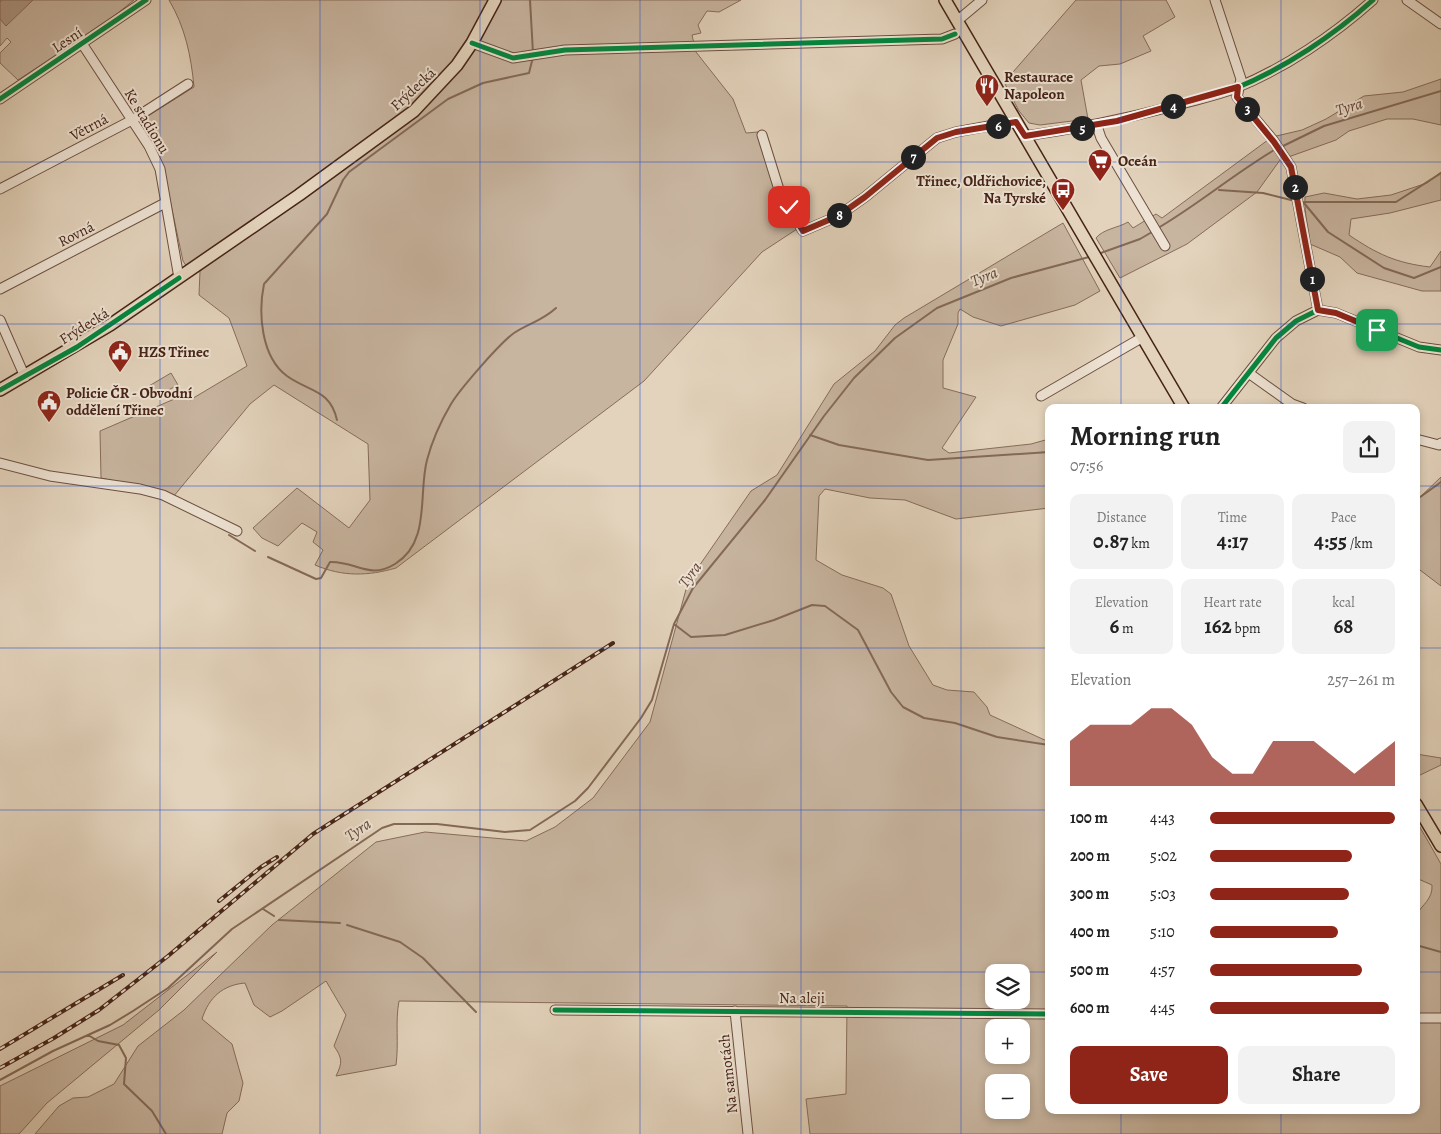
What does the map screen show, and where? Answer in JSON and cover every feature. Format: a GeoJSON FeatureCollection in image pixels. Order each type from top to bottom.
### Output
{"type":"FeatureCollection","features":[{"type":"Feature","properties":{"kind":"main road","name":"Frýdecká"},"geometry":{"type":"LineString","coordinates":[[0,390],[25,377],[110,325],[299,195],[414,111],[436,89],[472,43],[495,0]]}},
{"type":"Feature","properties":{"kind":"main road"},"geometry":{"type":"LineString","coordinates":[[945,0],[1182,404]]}},
{"type":"Feature","properties":{"kind":"main road"},"geometry":{"type":"LineString","coordinates":[[1420,811],[1441,846]]}},
{"type":"Feature","properties":{"kind":"street","name":"Lesní"},"geometry":{"type":"LineString","coordinates":[[0,99],[146,0]]}},
{"type":"Feature","properties":{"kind":"street"},"geometry":{"type":"LineString","coordinates":[[957,21],[982,0]]}},
{"type":"Feature","properties":{"kind":"street"},"geometry":{"type":"LineString","coordinates":[[1215,0],[1241,79],[1237,97],[1274,142],[1291,167],[1318,310]]}},
{"type":"Feature","properties":{"kind":"street"},"geometry":{"type":"LineString","coordinates":[[1025,136],[1097,126],[1238,87],[1307,48],[1354,16],[1373,0]]}},
{"type":"Feature","properties":{"kind":"street"},"geometry":{"type":"LineString","coordinates":[[1407,0],[1441,24]]}},
{"type":"Feature","properties":{"kind":"street"},"geometry":{"type":"LineString","coordinates":[[472,43],[513,58],[565,50],[942,39],[955,34]]}},
{"type":"Feature","properties":{"kind":"street","name":"Ke stadionu"},"geometry":{"type":"LineString","coordinates":[[82,45],[149,146],[160,170],[179,278]]}},
{"type":"Feature","properties":{"kind":"street","name":"Větrná"},"geometry":{"type":"LineString","coordinates":[[0,189],[132,120],[188,84]]}},
{"type":"Feature","properties":{"kind":"street"},"geometry":{"type":"LineString","coordinates":[[762,135],[781,196],[803,231],[838,216],[865,197],[937,138],[956,132],[1016,122]]}},
{"type":"Feature","properties":{"kind":"street"},"geometry":{"type":"LineString","coordinates":[[1097,126],[1101,138],[1165,246]]}},
{"type":"Feature","properties":{"kind":"street","name":"Rovná"},"geometry":{"type":"LineString","coordinates":[[0,289],[165,203]]}},
{"type":"Feature","properties":{"kind":"street"},"geometry":{"type":"LineString","coordinates":[[1224,404],[1250,374],[1276,338],[1296,321],[1318,310],[1336,313],[1419,347],[1441,350]]}},
{"type":"Feature","properties":{"kind":"street"},"geometry":{"type":"LineString","coordinates":[[0,320],[25,377]]}},
{"type":"Feature","properties":{"kind":"street"},"geometry":{"type":"LineString","coordinates":[[1041,396],[1143,337]]}},
{"type":"Feature","properties":{"kind":"street"},"geometry":{"type":"LineString","coordinates":[[1250,374],[1292,404]]}},
{"type":"Feature","properties":{"kind":"street"},"geometry":{"type":"LineString","coordinates":[[1420,440],[1439,445],[1441,443]]}},
{"type":"Feature","properties":{"kind":"street"},"geometry":{"type":"LineString","coordinates":[[0,463],[50,476],[163,495],[237,531]]}},
{"type":"Feature","properties":{"kind":"street","name":"Na aleji"},"geometry":{"type":"LineString","coordinates":[[555,1010],[1045,1014]]}},
{"type":"Feature","properties":{"kind":"street","name":"Na samotách"},"geometry":{"type":"LineString","coordinates":[[735,1011],[748,1134]]}},
{"type":"Feature","properties":{"kind":"street"},"geometry":{"type":"LineString","coordinates":[[1420,1018],[1441,1018]]}},
{"type":"Feature","properties":{"kind":"shaded area"},"geometry":{"type":"Polygon","coordinates":[[[0,0],[134,0],[103,25],[18,80],[0,63],[0,53],[11,42],[7,38],[0,46],[0,0]]]}},
{"type":"Feature","properties":{"kind":"shaded area"},"geometry":{"type":"Polygon","coordinates":[[[2,0],[33,0],[6,26],[0,19],[0,2],[2,0]]]}},
{"type":"Feature","properties":{"kind":"shaded area"},"geometry":{"type":"Polygon","coordinates":[[[169,0],[490,0],[468,41],[453,62],[411,108],[297,191],[187,267],[183,261],[162,163],[140,121],[194,87],[186,42],[175,10],[169,0]]]}},
{"type":"Feature","properties":{"kind":"shaded area"},"geometry":{"type":"Polygon","coordinates":[[[500,0],[741,0],[719,12],[707,11],[698,25],[701,33],[692,35],[696,52],[733,99],[746,133],[758,132],[777,191],[797,229],[762,252],[644,381],[396,568],[365,574],[336,572],[325,569],[315,565],[323,550],[313,542],[317,532],[302,523],[278,546],[262,538],[253,528],[297,488],[349,528],[370,500],[368,444],[274,385],[250,404],[173,497],[158,490],[101,478],[100,431],[186,394],[190,400],[247,366],[229,318],[199,295],[200,271],[417,115],[461,68],[500,0]]]}},
{"type":"Feature","properties":{"kind":"shaded area"},"geometry":{"type":"Polygon","coordinates":[[[1076,0],[1166,0],[1175,17],[1143,36],[1151,51],[1120,64],[1099,66],[1081,80],[1088,119],[1040,125],[1029,123],[1019,111],[1004,82],[1007,82],[1013,72],[1076,0]]]}},
{"type":"Feature","properties":{"kind":"shaded area"},"geometry":{"type":"Polygon","coordinates":[[[1441,79],[1441,125],[1413,119],[1387,119],[1349,131],[1336,140],[1280,160],[1257,192],[1187,244],[1120,278],[1096,238],[1128,222],[1133,228],[1156,214],[1162,218],[1272,137],[1302,130],[1326,119],[1364,96],[1403,92],[1441,79]]]}},
{"type":"Feature","properties":{"kind":"shaded area"},"geometry":{"type":"Polygon","coordinates":[[[1441,172],[1441,200],[1390,213],[1351,219],[1349,235],[1387,257],[1418,265],[1430,267],[1441,251],[1441,291],[1422,291],[1357,273],[1340,257],[1310,244],[1305,197],[1324,193],[1357,199],[1391,195],[1427,183],[1441,172]]]}},
{"type":"Feature","properties":{"kind":"shaded area"},"geometry":{"type":"Polygon","coordinates":[[[1063,223],[1100,291],[1075,305],[1001,326],[973,317],[960,309],[958,324],[943,360],[943,388],[976,397],[942,448],[949,453],[1031,444],[1045,440],[1045,508],[956,519],[905,500],[870,498],[825,489],[819,496],[816,560],[842,575],[883,588],[891,594],[909,646],[933,685],[947,690],[974,692],[987,707],[990,715],[1045,740],[1045,1114],[1420,1114],[1420,910],[1431,894],[1432,885],[1420,880],[1420,827],[1441,864],[1441,1134],[810,1134],[806,1099],[846,1094],[847,1006],[399,1001],[396,1065],[336,1076],[341,1060],[334,1046],[346,1015],[326,981],[270,1017],[254,1005],[245,983],[230,986],[213,998],[202,1019],[232,1044],[243,1083],[239,1101],[227,1113],[222,1134],[35,1134],[59,1106],[73,1098],[88,1097],[114,1084],[138,1046],[184,1010],[272,925],[376,842],[425,832],[526,841],[555,827],[593,798],[650,722],[688,582],[751,491],[777,475],[834,384],[875,351],[895,325],[904,318],[1063,223]]]}},
{"type":"Feature","properties":{"kind":"shaded area"},"geometry":{"type":"Polygon","coordinates":[[[171,373],[178,385],[155,397],[149,386],[171,373]]]}},
{"type":"Feature","properties":{"kind":"shaded area"},"geometry":{"type":"Polygon","coordinates":[[[1441,477],[1441,586],[1420,570],[1420,497],[1441,477]]]}},
{"type":"Feature","properties":{"kind":"shaded area"},"geometry":{"type":"Polygon","coordinates":[[[1420,755],[1441,758],[1441,765],[1420,775],[1420,755]]]}},
{"type":"Feature","properties":{"kind":"shaded area"},"geometry":{"type":"Polygon","coordinates":[[[217,952],[159,1010],[47,1103],[19,1134],[0,1134],[0,1086],[123,1025],[217,952]]]}},
{"type":"Feature","properties":{"kind":"waterway"},"geometry":{"type":"LineString","coordinates":[[530,0],[533,53]]}},
{"type":"Feature","properties":{"kind":"waterway"},"geometry":{"type":"LineString","coordinates":[[337,420],[334,410],[324,397],[287,376],[278,368],[272,358],[267,346],[262,321],[261,308],[264,284],[327,214],[343,180],[349,172],[448,99],[483,83],[529,73],[533,57]]}},
{"type":"Feature","properties":{"kind":"waterway","name":"Tyra"},"geometry":{"type":"LineString","coordinates":[[1281,147],[1324,126],[1441,91]]}},
{"type":"Feature","properties":{"kind":"waterway","name":"Tyra"},"geometry":{"type":"LineString","coordinates":[[1158,228],[1276,149]]}},
{"type":"Feature","properties":{"kind":"waterway"},"geometry":{"type":"LineString","coordinates":[[1300,202],[1396,202],[1441,173]]}},
{"type":"Feature","properties":{"kind":"waterway"},"geometry":{"type":"LineString","coordinates":[[1219,190],[1263,193],[1295,201]]}},
{"type":"Feature","properties":{"kind":"waterway"},"geometry":{"type":"LineString","coordinates":[[1304,203],[1328,232],[1384,268],[1414,278],[1441,267]]}},
{"type":"Feature","properties":{"kind":"waterway","name":"Tyra"},"geometry":{"type":"LineString","coordinates":[[1098,254],[1140,239],[1152,232]]}},
{"type":"Feature","properties":{"kind":"waterway","name":"Tyra"},"geometry":{"type":"LineString","coordinates":[[0,1080],[53,1051],[110,1025],[168,988],[232,929],[382,828],[394,824],[437,824],[505,832],[530,830],[575,801],[588,788],[641,718],[652,700],[674,624],[693,588],[765,500],[824,416],[854,378],[895,338],[937,308],[1011,278],[1089,257]]}},
{"type":"Feature","properties":{"kind":"waterway"},"geometry":{"type":"LineString","coordinates":[[268,557],[316,579],[321,578],[330,562],[339,562],[362,569],[378,570],[395,564],[406,555],[414,543],[419,530],[429,453],[437,431],[451,404],[508,338],[556,308]]}},
{"type":"Feature","properties":{"kind":"waterway"},"geometry":{"type":"LineString","coordinates":[[810,435],[839,445],[928,460],[1045,452]]}},
{"type":"Feature","properties":{"kind":"waterway"},"geometry":{"type":"LineString","coordinates":[[1420,497],[1441,482]]}},
{"type":"Feature","properties":{"kind":"waterway"},"geometry":{"type":"LineString","coordinates":[[229,535],[255,551]]}},
{"type":"Feature","properties":{"kind":"waterway"},"geometry":{"type":"LineString","coordinates":[[674,624],[691,637],[725,635],[774,620],[812,605],[825,606],[858,630],[891,692],[903,707],[924,718],[955,723],[997,737],[1045,744]]}},
{"type":"Feature","properties":{"kind":"waterway"},"geometry":{"type":"LineString","coordinates":[[263,909],[274,916]]}},
{"type":"Feature","properties":{"kind":"waterway"},"geometry":{"type":"LineString","coordinates":[[279,920],[340,923]]}},
{"type":"Feature","properties":{"kind":"waterway"},"geometry":{"type":"LineString","coordinates":[[347,925],[400,942],[423,958],[476,1012]]}},
{"type":"Feature","properties":{"kind":"waterway"},"geometry":{"type":"LineString","coordinates":[[1420,946],[1441,952]]}},
{"type":"Feature","properties":{"kind":"waterway"},"geometry":{"type":"LineString","coordinates":[[88,1035],[98,1041],[119,1045],[126,1058],[124,1084],[152,1111],[166,1134]]}},
{"type":"Feature","properties":{"kind":"railway"},"geometry":{"type":"LineString","coordinates":[[0,1068],[99,1010],[168,956],[313,834],[613,643]]}},
{"type":"Feature","properties":{"kind":"railway"},"geometry":{"type":"LineString","coordinates":[[219,901],[261,867],[277,857]]}},
{"type":"Feature","properties":{"kind":"railway"},"geometry":{"type":"LineString","coordinates":[[0,1049],[123,975]]}},
{"type":"Feature","properties":{"kind":"cycle path"},"geometry":{"type":"LineString","coordinates":[[0,99],[146,0]]}},
{"type":"Feature","properties":{"kind":"cycle path"},"geometry":{"type":"LineString","coordinates":[[1025,136],[1137,115],[1213,96],[1236,88],[1291,61],[1342,26],[1373,0]]}},
{"type":"Feature","properties":{"kind":"cycle path"},"geometry":{"type":"LineString","coordinates":[[472,43],[513,58],[565,50],[942,39],[955,34]]}},
{"type":"Feature","properties":{"kind":"cycle path"},"geometry":{"type":"LineString","coordinates":[[0,390],[77,347],[179,278]]}},
{"type":"Feature","properties":{"kind":"cycle path"},"geometry":{"type":"LineString","coordinates":[[1224,404],[1276,338],[1296,321],[1318,310],[1336,313],[1419,347],[1441,350]]}},
{"type":"Feature","properties":{"kind":"cycle path"},"geometry":{"type":"LineString","coordinates":[[555,1010],[1045,1014]]}},
{"type":"Feature","properties":{"kind":"place","name":"Restaurace Napoleon"},"geometry":{"type":"Point","coordinates":[987,107]}},
{"type":"Feature","properties":{"kind":"place","name":"Oceán"},"geometry":{"type":"Point","coordinates":[1100,182]}},
{"type":"Feature","properties":{"kind":"place","name":"Třinec, Oldřichovice, Na Tyrské"},"geometry":{"type":"Point","coordinates":[1063,211]}},
{"type":"Feature","properties":{"kind":"place","name":"HZS Třinec"},"geometry":{"type":"Point","coordinates":[120,373]}},
{"type":"Feature","properties":{"kind":"place","name":"Policie ČR - Obvodní oddělení Třinec"},"geometry":{"type":"Point","coordinates":[49,423]}},
{"type":"Feature","properties":{"kind":"route"},"geometry":{"type":"LineString","coordinates":[[789,207],[803,231],[838,216],[865,197],[937,138],[956,132],[1016,122],[1025,136],[1097,126],[1226,92],[1238,87],[1237,97],[1274,142],[1291,167],[1318,310],[1336,313],[1377,330]]}}]}
